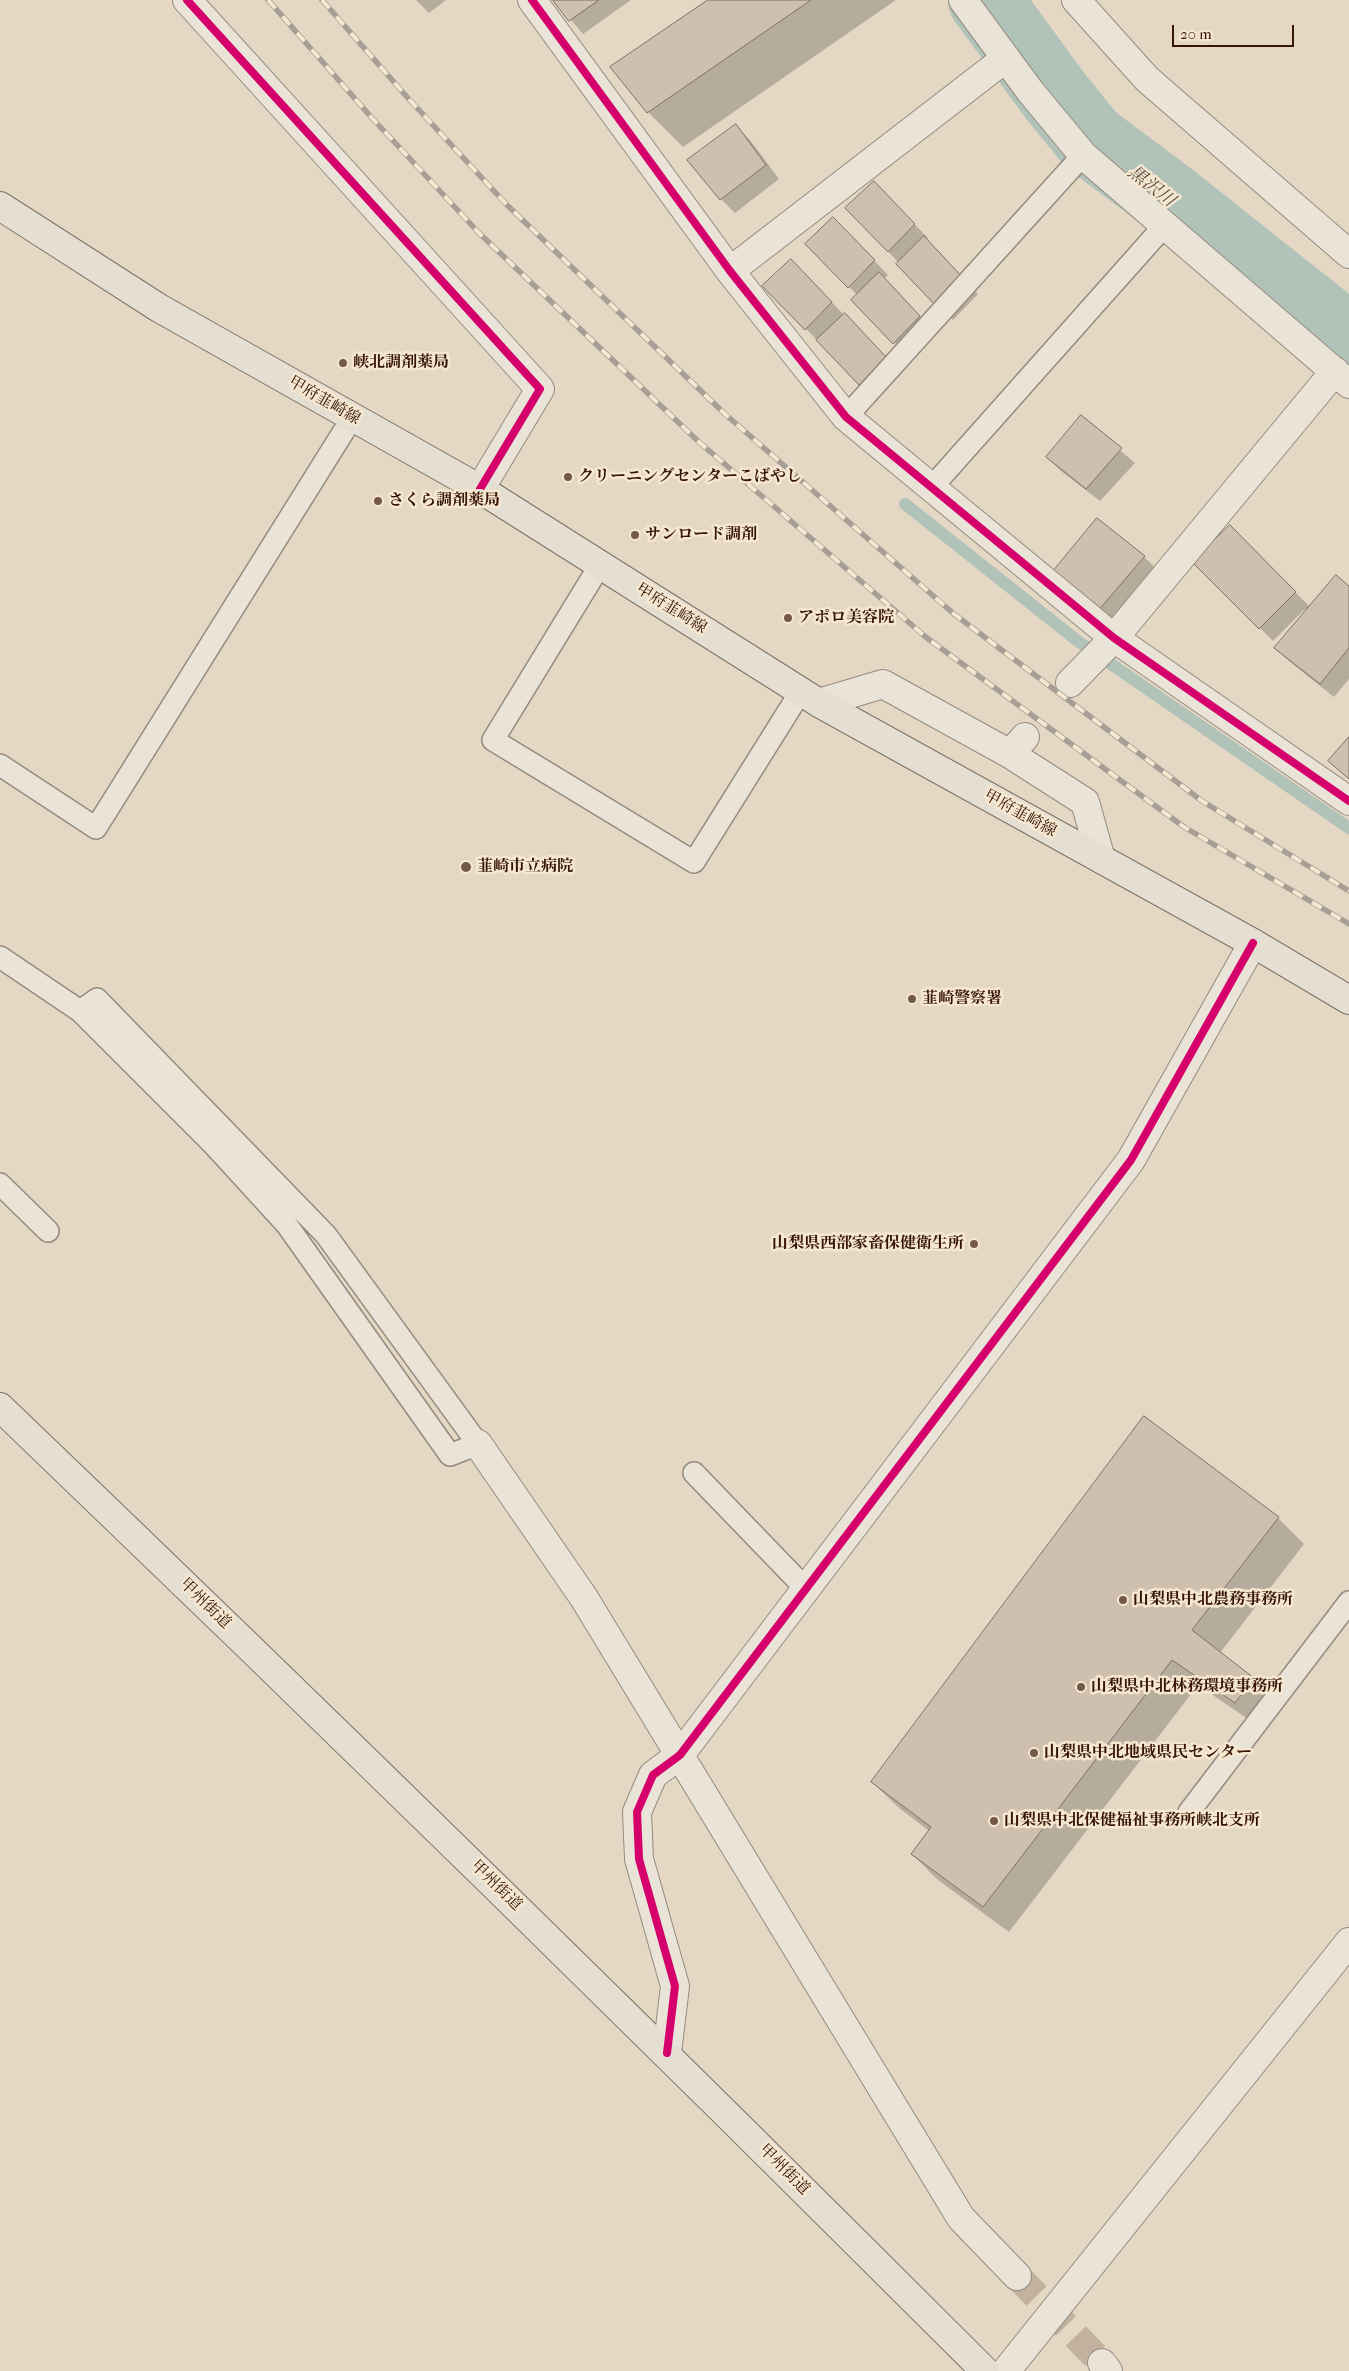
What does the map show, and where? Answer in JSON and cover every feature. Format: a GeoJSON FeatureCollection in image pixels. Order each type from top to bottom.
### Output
{"type":"FeatureCollection","features":[{"type":"Feature","properties":{"kind":"main road","name":"甲府韮崎線"},"geometry":{"type":"LineString","coordinates":[[0,206],[159,308],[480,489],[810,697],[1253,942],[1349,1000]]}},
{"type":"Feature","properties":{"kind":"main road","name":"甲州街道"},"geometry":{"type":"LineString","coordinates":[[0,1408],[242,1639],[667,2053],[986,2371]]}},
{"type":"Feature","properties":{"kind":"street"},"geometry":{"type":"LineString","coordinates":[[187,0],[540,389],[480,489]]}},
{"type":"Feature","properties":{"kind":"street"},"geometry":{"type":"LineString","coordinates":[[532,0],[730,271],[846,416],[1114,638],[1349,801]]}},
{"type":"Feature","properties":{"kind":"street"},"geometry":{"type":"LineString","coordinates":[[963,0],[1030,91],[1084,155],[1342,377],[1114,638],[1070,683]]}},
{"type":"Feature","properties":{"kind":"street"},"geometry":{"type":"LineString","coordinates":[[1076,0],[1147,79],[1349,254]]}},
{"type":"Feature","properties":{"kind":"street"},"geometry":{"type":"LineString","coordinates":[[730,271],[1006,58]]}},
{"type":"Feature","properties":{"kind":"street"},"geometry":{"type":"LineString","coordinates":[[810,697],[883,684],[1017,745],[1084,802],[1101,859]]}},
{"type":"Feature","properties":{"kind":"street"},"geometry":{"type":"LineString","coordinates":[[667,2053],[676,1986],[640,1859],[637,1812],[653,1775],[680,1755],[1131,1160],[1253,942]]}},
{"type":"Feature","properties":{"kind":"street"},"geometry":{"type":"LineString","coordinates":[[478,1444],[584,1598],[961,2218],[1017,2276]]}},
{"type":"Feature","properties":{"kind":"street"},"geometry":{"type":"LineString","coordinates":[[1006,2371],[1349,1942]]}},
{"type":"Feature","properties":{"kind":"lane"},"geometry":{"type":"LineString","coordinates":[[846,416],[1084,155]]}},
{"type":"Feature","properties":{"kind":"lane"},"geometry":{"type":"LineString","coordinates":[[932,487],[1166,225]]}},
{"type":"Feature","properties":{"kind":"lane"},"geometry":{"type":"LineString","coordinates":[[0,765],[96,828],[352,418]]}},
{"type":"Feature","properties":{"kind":"lane"},"geometry":{"type":"LineString","coordinates":[[600,565],[493,740],[694,862],[810,697]]}},
{"type":"Feature","properties":{"kind":"lane"},"geometry":{"type":"LineString","coordinates":[[0,957],[80,1011],[212,1143],[287,1224],[450,1455],[478,1444],[326,1235],[97,999],[80,1011]]}},
{"type":"Feature","properties":{"kind":"lane"},"geometry":{"type":"LineString","coordinates":[[0,1184],[48,1231]]}},
{"type":"Feature","properties":{"kind":"lane"},"geometry":{"type":"LineString","coordinates":[[694,1473],[806,1590]]}},
{"type":"Feature","properties":{"kind":"lane"},"geometry":{"type":"LineString","coordinates":[[1189,1812],[1349,1602]]}},
{"type":"Feature","properties":{"kind":"building"},"geometry":{"type":"Polygon","coordinates":[[[553,0],[599,0],[569,21],[553,0]]]}},
{"type":"Feature","properties":{"kind":"building"},"geometry":{"type":"Polygon","coordinates":[[[708,0],[811,0],[647,113],[610,67],[708,0]]]}},
{"type":"Feature","properties":{"kind":"building"},"geometry":{"type":"Polygon","coordinates":[[[736,124],[766,165],[720,200],[687,160],[736,124]]]}},
{"type":"Feature","properties":{"kind":"building"},"geometry":{"type":"Polygon","coordinates":[[[874,181],[915,224],[888,252],[845,208],[874,181]]]}},
{"type":"Feature","properties":{"kind":"building"},"geometry":{"type":"Polygon","coordinates":[[[833,217],[875,260],[848,288],[805,244],[833,217]]]}},
{"type":"Feature","properties":{"kind":"building"},"geometry":{"type":"Polygon","coordinates":[[[924,236],[965,280],[938,308],[896,264],[924,236]]]}},
{"type":"Feature","properties":{"kind":"building"},"geometry":{"type":"Polygon","coordinates":[[[791,259],[832,302],[805,330],[762,286],[791,259]]]}},
{"type":"Feature","properties":{"kind":"building"},"geometry":{"type":"Polygon","coordinates":[[[879,272],[920,316],[893,344],[851,300],[879,272]]]}},
{"type":"Feature","properties":{"kind":"building"},"geometry":{"type":"Polygon","coordinates":[[[845,313],[886,357],[859,385],[816,340],[845,313]]]}},
{"type":"Feature","properties":{"kind":"building"},"geometry":{"type":"Polygon","coordinates":[[[1081,415],[1122,448],[1086,489],[1046,457],[1081,415]]]}},
{"type":"Feature","properties":{"kind":"building"},"geometry":{"type":"Polygon","coordinates":[[[1097,518],[1145,556],[1097,612],[1050,575],[1097,518]]]}},
{"type":"Feature","properties":{"kind":"building"},"geometry":{"type":"Polygon","coordinates":[[[1230,525],[1296,592],[1259,629],[1192,562],[1230,525]]]}},
{"type":"Feature","properties":{"kind":"building"},"geometry":{"type":"Polygon","coordinates":[[[1336,575],[1349,586],[1349,648],[1320,684],[1274,648],[1336,575]]]}},
{"type":"Feature","properties":{"kind":"building"},"geometry":{"type":"Polygon","coordinates":[[[1349,737],[1349,779],[1328,761],[1349,737]]]}},
{"type":"Feature","properties":{"kind":"building"},"geometry":{"type":"Polygon","coordinates":[[[1144,1416],[1279,1517],[1192,1630],[1254,1678],[1235,1703],[1172,1660],[983,1907],[911,1854],[931,1827],[871,1782],[1144,1416]]]}},
{"type":"Feature","properties":{"kind":"waterway","name":"黒沢川"},"geometry":{"type":"LineString","coordinates":[[985,0],[1056,97],[1091,140],[1170,199],[1349,341]]}},
{"type":"Feature","properties":{"kind":"waterway"},"geometry":{"type":"LineString","coordinates":[[905,504],[1079,642],[1349,828]]}},
{"type":"Feature","properties":{"kind":"tunnel"},"geometry":{"type":"LineString","coordinates":[[1017,2276],[1102,2363]]}},
{"type":"Feature","properties":{"kind":"railway"},"geometry":{"type":"LineString","coordinates":[[268,0],[372,118],[479,233],[699,442],[927,638],[1184,827],[1349,924]]}},
{"type":"Feature","properties":{"kind":"railway"},"geometry":{"type":"LineString","coordinates":[[322,0],[407,97],[507,205],[725,414],[954,614],[1202,801],[1349,891]]}},
{"type":"Feature","properties":{"kind":"cycle path"},"geometry":{"type":"LineString","coordinates":[[187,0],[540,389],[480,489]]}},
{"type":"Feature","properties":{"kind":"cycle path"},"geometry":{"type":"LineString","coordinates":[[532,0],[730,271],[846,417],[1114,638],[1349,801]]}},
{"type":"Feature","properties":{"kind":"cycle path"},"geometry":{"type":"LineString","coordinates":[[667,2053],[675,1986],[639,1859],[637,1812],[653,1775],[680,1755],[1131,1160],[1253,943]]}},
{"type":"Feature","properties":{"kind":"place","name":"峡北調剤薬局"},"geometry":{"type":"Point","coordinates":[343,363]}},
{"type":"Feature","properties":{"kind":"place","name":"クリーニングセンターこばやし"},"geometry":{"type":"Point","coordinates":[568,477]}},
{"type":"Feature","properties":{"kind":"place","name":"さくら調剤薬局"},"geometry":{"type":"Point","coordinates":[378,501]}},
{"type":"Feature","properties":{"kind":"place","name":"サンロード調剤"},"geometry":{"type":"Point","coordinates":[635,535]}},
{"type":"Feature","properties":{"kind":"place","name":"アポロ美容院"},"geometry":{"type":"Point","coordinates":[788,618]}},
{"type":"Feature","properties":{"kind":"place","name":"韮崎市立病院"},"geometry":{"type":"Point","coordinates":[466,867]}},
{"type":"Feature","properties":{"kind":"place","name":"韮崎警察署"},"geometry":{"type":"Point","coordinates":[912,999]}},
{"type":"Feature","properties":{"kind":"place","name":"山梨県西部家畜保健衛生所"},"geometry":{"type":"Point","coordinates":[974,1244]}},
{"type":"Feature","properties":{"kind":"place","name":"山梨県中北農務事務所"},"geometry":{"type":"Point","coordinates":[1123,1600]}},
{"type":"Feature","properties":{"kind":"place","name":"山梨県中北林務環境事務所"},"geometry":{"type":"Point","coordinates":[1081,1687]}},
{"type":"Feature","properties":{"kind":"place","name":"山梨県中北地域県民センター"},"geometry":{"type":"Point","coordinates":[1034,1753]}},
{"type":"Feature","properties":{"kind":"place","name":"山梨県中北保健福祉事務所峡北支所"},"geometry":{"type":"Point","coordinates":[994,1821]}}]}
